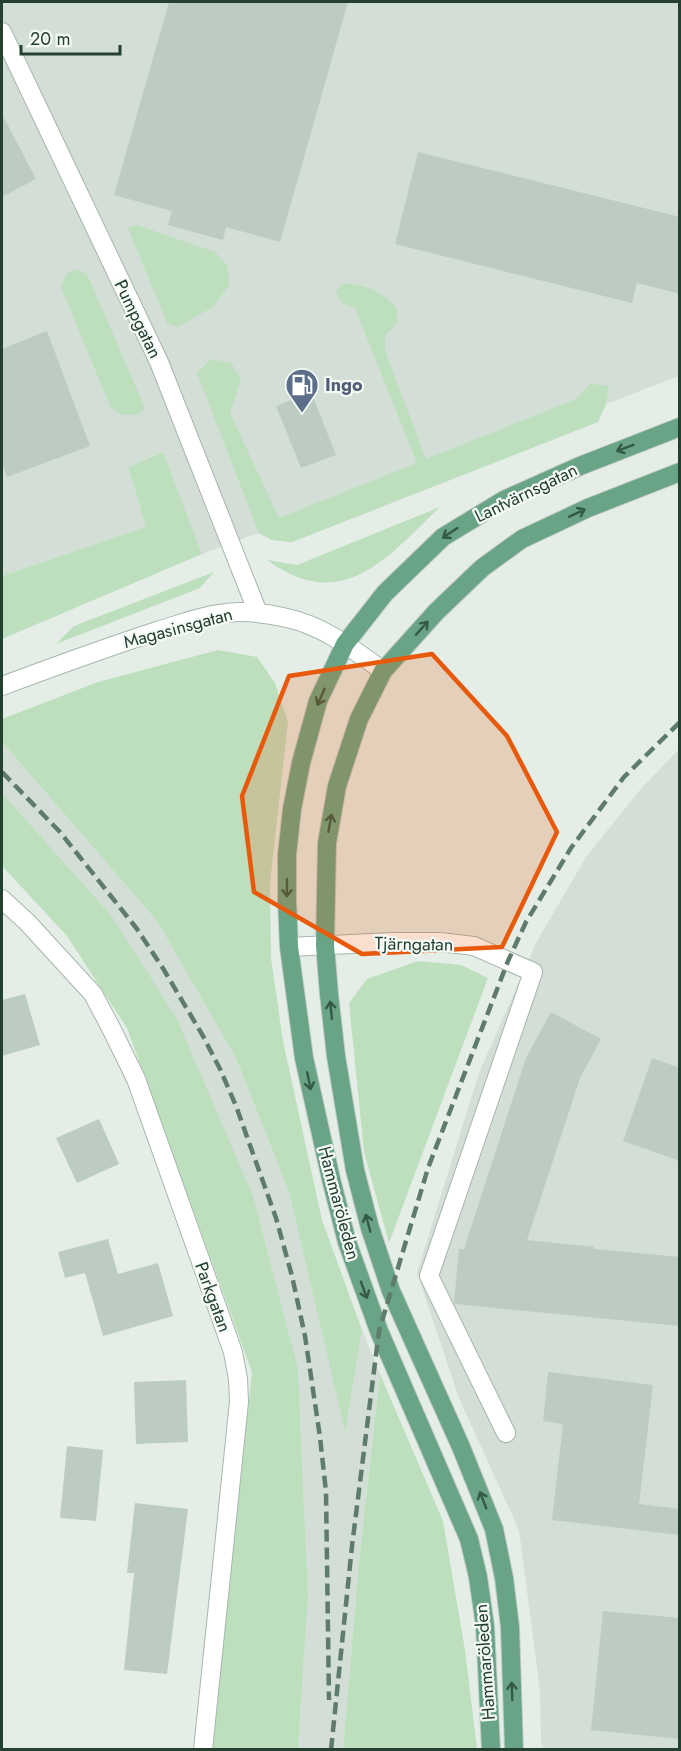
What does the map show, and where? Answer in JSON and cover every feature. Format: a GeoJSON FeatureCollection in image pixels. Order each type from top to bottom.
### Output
{"type":"FeatureCollection","features":[{"type":"Feature","properties":{"kind":"main road","name":"Lantvärnsgatan"},"geometry":{"type":"LineString","coordinates":[[345,644],[385,593],[444,537],[504,500],[580,466],[680,427]]}},
{"type":"Feature","properties":{"kind":"main road"},"geometry":{"type":"LineString","coordinates":[[383,671],[436,612],[466,583],[482,568],[522,539],[588,508],[680,472]]}},
{"type":"Feature","properties":{"kind":"main road","name":"Hammaröleden"},"geometry":{"type":"LineString","coordinates":[[345,644],[318,701],[301,763],[292,809],[287,855],[290,947],[304,1058],[347,1242],[379,1331],[469,1539],[478,1577],[485,1626],[491,1749]]}},
{"type":"Feature","properties":{"kind":"main road","name":"Hammaröleden"},"geometry":{"type":"LineString","coordinates":[[383,671],[359,719],[337,786],[327,843],[325,945],[336,1056],[355,1170],[370,1228],[391,1290],[461,1447],[494,1529],[504,1578],[510,1627],[514,1749]]}},
{"type":"Feature","properties":{"kind":"street","name":"Pumpgatan"},"geometry":{"type":"LineString","coordinates":[[2,32],[159,362],[258,613]]}},
{"type":"Feature","properties":{"kind":"street","name":"Magasinsgatan"},"geometry":{"type":"LineString","coordinates":[[2,686],[102,649],[220,614],[258,613],[288,618],[308,625],[345,644],[383,671]]}},
{"type":"Feature","properties":{"kind":"street","name":"Parkgatan"},"geometry":{"type":"LineString","coordinates":[[2,899],[27,921],[93,994],[112,1030],[136,1079],[233,1352],[239,1402],[203,1749]]}},
{"type":"Feature","properties":{"kind":"street","name":"Tjärngatan"},"geometry":{"type":"LineString","coordinates":[[290,947],[440,942],[474,946],[533,972],[429,1276],[506,1434]]}},
{"type":"Feature","properties":{"kind":"highlighted area"},"geometry":{"type":"Polygon","coordinates":[[[432,654],[507,736],[557,832],[502,947],[362,954],[254,892],[242,796],[289,676],[432,654]]]}},
{"type":"Feature","properties":{"kind":"shaded area"},"geometry":{"type":"Polygon","coordinates":[[[2,2],[679,2],[679,376],[606,404],[598,422],[292,542],[272,540],[258,533],[202,554],[162,452],[128,467],[146,527],[2,576],[2,2]]]}},
{"type":"Feature","properties":{"kind":"shaded area"},"geometry":{"type":"Polygon","coordinates":[[[2,742],[157,921],[236,1058],[289,1192],[345,1429],[362,1330],[380,1374],[359,1562],[343,1749],[298,1749],[308,1595],[298,1368],[253,1196],[111,915],[2,793],[2,742]]]}},
{"type":"Feature","properties":{"kind":"shaded area"},"geometry":{"type":"Polygon","coordinates":[[[679,749],[679,1749],[544,1749],[541,1742],[540,1691],[519,1530],[459,1398],[417,1273],[479,1073],[536,943],[586,857],[639,791],[679,749]]]}},
{"type":"Feature","properties":{"kind":"green space"},"geometry":{"type":"Polygon","coordinates":[[[137,225],[215,252],[227,265],[230,284],[213,307],[177,327],[167,323],[128,228],[137,225]]]}},
{"type":"Feature","properties":{"kind":"green space"},"geometry":{"type":"Polygon","coordinates":[[[77,269],[87,274],[145,408],[139,414],[123,415],[111,408],[61,287],[67,273],[77,269]]]}},
{"type":"Feature","properties":{"kind":"green space"},"geometry":{"type":"Polygon","coordinates":[[[345,283],[374,290],[397,308],[397,323],[385,336],[385,351],[426,459],[576,399],[590,384],[609,386],[606,404],[598,422],[292,542],[272,540],[259,533],[197,373],[211,359],[231,363],[241,379],[230,413],[279,518],[417,463],[355,308],[341,302],[336,291],[345,283]]]}},
{"type":"Feature","properties":{"kind":"green space"},"geometry":{"type":"Polygon","coordinates":[[[163,452],[202,554],[2,639],[2,576],[146,527],[128,467],[163,452]]]}},
{"type":"Feature","properties":{"kind":"green space"},"geometry":{"type":"Polygon","coordinates":[[[440,507],[382,561],[362,573],[341,581],[318,582],[294,576],[267,560],[297,565],[440,507]]]}},
{"type":"Feature","properties":{"kind":"green space"},"geometry":{"type":"Polygon","coordinates":[[[214,572],[200,588],[56,644],[74,626],[214,572]]]}},
{"type":"Feature","properties":{"kind":"green space"},"geometry":{"type":"Polygon","coordinates":[[[218,650],[257,657],[275,683],[288,722],[270,883],[271,958],[283,1041],[322,1220],[362,1330],[345,1431],[289,1192],[236,1058],[157,921],[2,742],[2,719],[98,682],[218,650]]]}},
{"type":"Feature","properties":{"kind":"green space"},"geometry":{"type":"Polygon","coordinates":[[[2,793],[111,915],[177,1019],[253,1196],[298,1368],[308,1595],[298,1749],[211,1749],[252,1372],[127,1028],[67,936],[2,866],[2,793]]]}},
{"type":"Feature","properties":{"kind":"green space"},"geometry":{"type":"Polygon","coordinates":[[[418,961],[461,965],[488,978],[389,1243],[364,1152],[349,1003],[367,979],[418,961]]]}},
{"type":"Feature","properties":{"kind":"green space"},"geometry":{"type":"Polygon","coordinates":[[[380,1374],[443,1521],[465,1650],[477,1749],[343,1749],[359,1562],[380,1374]]]}},
{"type":"Feature","properties":{"kind":"building"},"geometry":{"type":"Polygon","coordinates":[[[169,2],[348,2],[280,242],[226,227],[223,240],[168,225],[172,211],[114,195],[169,2]]]}},
{"type":"Feature","properties":{"kind":"building"},"geometry":{"type":"Polygon","coordinates":[[[2,114],[36,179],[2,197],[2,114]]]}},
{"type":"Feature","properties":{"kind":"building"},"geometry":{"type":"Polygon","coordinates":[[[418,152],[680,217],[680,294],[637,283],[632,303],[395,244],[418,152]]]}},
{"type":"Feature","properties":{"kind":"building"},"geometry":{"type":"Polygon","coordinates":[[[47,331],[90,446],[7,477],[2,462],[2,349],[47,331]]]}},
{"type":"Feature","properties":{"kind":"building"},"geometry":{"type":"Polygon","coordinates":[[[311,392],[336,455],[301,468],[276,406],[311,392]]]}},
{"type":"Feature","properties":{"kind":"building"},"geometry":{"type":"Polygon","coordinates":[[[25,994],[40,1045],[2,1056],[2,1000],[25,994]]]}},
{"type":"Feature","properties":{"kind":"building"},"geometry":{"type":"Polygon","coordinates":[[[551,1012],[601,1039],[580,1078],[527,1240],[680,1257],[680,1326],[455,1304],[454,1302],[459,1249],[464,1249],[526,1058],[551,1012]]]}},
{"type":"Feature","properties":{"kind":"building"},"geometry":{"type":"Polygon","coordinates":[[[652,1058],[680,1068],[680,1161],[623,1141],[652,1058]]]}},
{"type":"Feature","properties":{"kind":"building"},"geometry":{"type":"Polygon","coordinates":[[[99,1119],[119,1164],[77,1183],[56,1138],[99,1119]]]}},
{"type":"Feature","properties":{"kind":"building"},"geometry":{"type":"Polygon","coordinates":[[[108,1239],[118,1274],[158,1263],[173,1316],[103,1336],[85,1273],[65,1278],[58,1252],[108,1239]]]}},
{"type":"Feature","properties":{"kind":"building"},"geometry":{"type":"Polygon","coordinates":[[[548,1372],[653,1385],[639,1504],[680,1509],[680,1535],[552,1520],[563,1424],[543,1421],[548,1372]]]}},
{"type":"Feature","properties":{"kind":"building"},"geometry":{"type":"Polygon","coordinates":[[[186,1380],[188,1442],[136,1444],[134,1382],[186,1380]]]}},
{"type":"Feature","properties":{"kind":"building"},"geometry":{"type":"Polygon","coordinates":[[[67,1446],[103,1450],[96,1521],[60,1518],[67,1446]]]}},
{"type":"Feature","properties":{"kind":"building"},"geometry":{"type":"Polygon","coordinates":[[[135,1503],[188,1509],[167,1674],[124,1670],[134,1573],[127,1573],[135,1503]]]}},
{"type":"Feature","properties":{"kind":"building"},"geometry":{"type":"Polygon","coordinates":[[[603,1611],[680,1618],[680,1739],[591,1730],[603,1611]]]}},
{"type":"Feature","properties":{"kind":"railway"},"geometry":{"type":"LineString","coordinates":[[331,1750],[352,1546],[379,1331],[428,1168],[508,961],[526,922],[571,848],[624,777],[680,722]]}},
{"type":"Feature","properties":{"kind":"railway"},"geometry":{"type":"LineString","coordinates":[[2,772],[60,832],[137,929],[164,970],[220,1069],[236,1106],[276,1218],[305,1336],[320,1437],[326,1492],[329,1700]]}},
{"type":"Feature","properties":{"kind":"place","name":"Ingo"},"geometry":{"type":"Point","coordinates":[302,414]}}]}
